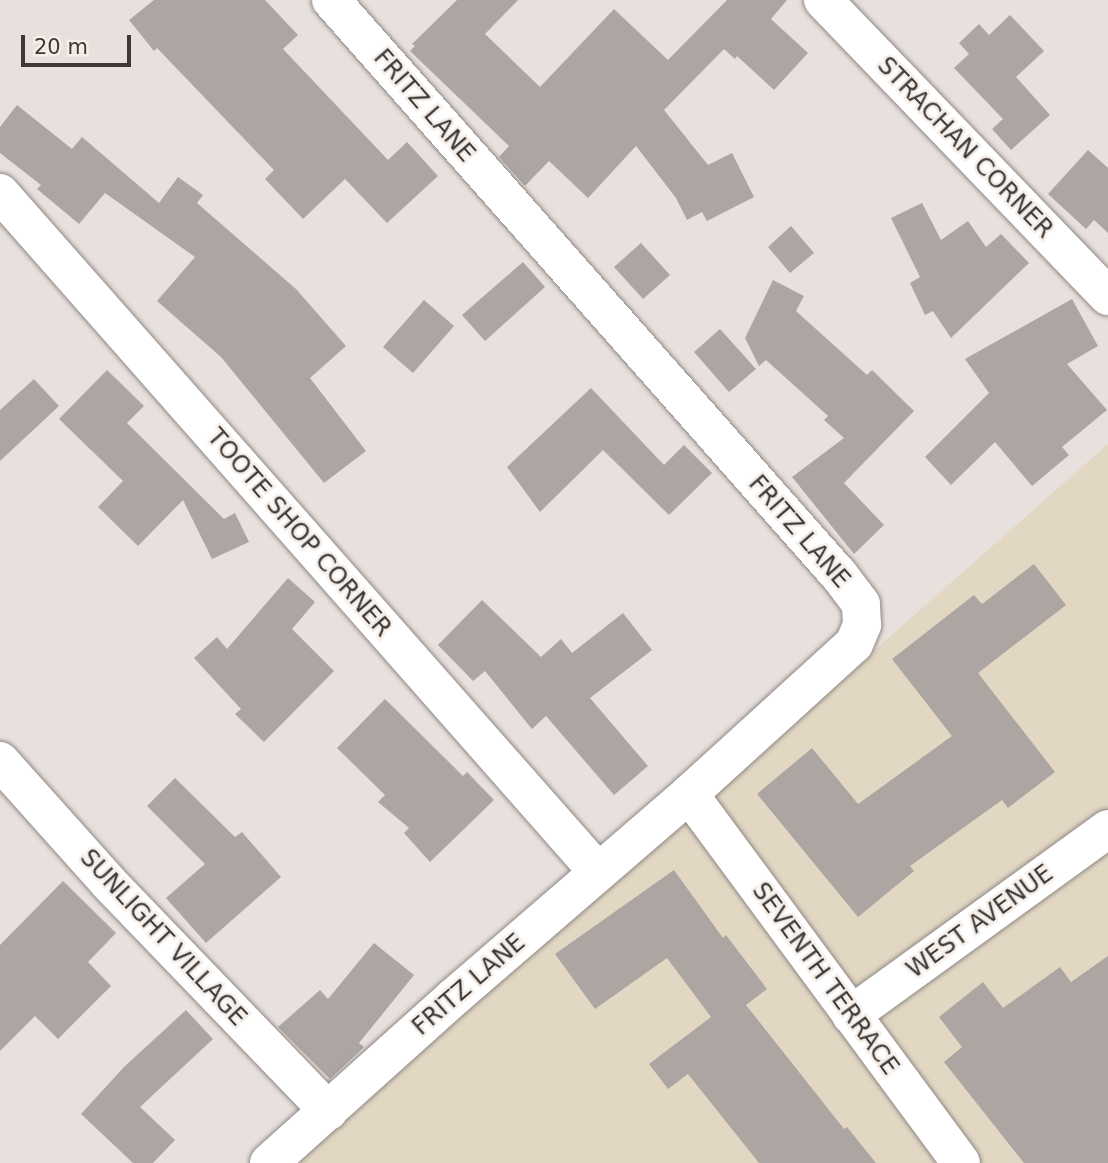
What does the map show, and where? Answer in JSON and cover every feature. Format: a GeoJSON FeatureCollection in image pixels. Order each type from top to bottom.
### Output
{"type":"FeatureCollection","features":[{"type":"Feature","properties":{"kind":"street","name":"FRITZ LANE"},"geometry":{"type":"LineString","coordinates":[[269,1163],[689,794],[854,644],[862,625],[861,604],[331,0]]}},
{"type":"Feature","properties":{"kind":"street","name":"STRACHAN CORNER"},"geometry":{"type":"LineString","coordinates":[[823,0],[1108,296]]}},
{"type":"Feature","properties":{"kind":"street","name":"TOOTE SHOP CORNER"},"geometry":{"type":"LineString","coordinates":[[0,193],[598,872]]}},
{"type":"Feature","properties":{"kind":"street","name":"SUNLIGHT VILLAGE"},"geometry":{"type":"LineString","coordinates":[[0,761],[108,882],[328,1111]]}},
{"type":"Feature","properties":{"kind":"street","name":"SEVENTH TERRACE"},"geometry":{"type":"LineString","coordinates":[[689,794],[961,1163]]}},
{"type":"Feature","properties":{"kind":"street","name":"WEST AVENUE"},"geometry":{"type":"LineString","coordinates":[[851,1015],[1108,829]]}},
{"type":"Feature","properties":{"kind":"shaded area"},"geometry":{"type":"Polygon","coordinates":[[[1108,444],[1108,1163],[294,1163],[1108,444]]]}},
{"type":"Feature","properties":{"kind":"building"},"geometry":{"type":"Polygon","coordinates":[[[154,0],[265,0],[298,35],[283,49],[388,160],[407,142],[438,176],[387,223],[345,179],[303,219],[265,179],[274,170],[157,48],[154,51],[129,20],[154,0]]]}},
{"type":"Feature","properties":{"kind":"building"},"geometry":{"type":"Polygon","coordinates":[[[457,0],[518,0],[485,34],[540,87],[614,9],[668,60],[727,0],[787,0],[771,19],[808,53],[774,90],[737,56],[735,59],[724,49],[664,110],[708,165],[732,153],[754,197],[707,221],[702,212],[687,220],[676,198],[636,146],[588,198],[549,161],[525,186],[499,157],[509,146],[410,51],[415,46],[412,44],[457,0]]]}},
{"type":"Feature","properties":{"kind":"building"},"geometry":{"type":"Polygon","coordinates":[[[1010,15],[1044,51],[1016,77],[1050,115],[1011,150],[992,129],[1003,119],[954,68],[969,54],[959,43],[979,24],[989,35],[1010,15]]]}},
{"type":"Feature","properties":{"kind":"building"},"geometry":{"type":"Polygon","coordinates":[[[17,105],[72,149],[82,137],[159,203],[178,177],[203,195],[197,203],[296,289],[346,346],[310,378],[366,451],[324,483],[221,357],[157,301],[195,257],[105,193],[79,224],[37,189],[41,185],[0,153],[0,127],[17,105]]]}},
{"type":"Feature","properties":{"kind":"building"},"geometry":{"type":"Polygon","coordinates":[[[1088,150],[1108,168],[1108,233],[1094,220],[1086,229],[1048,194],[1088,150]]]}},
{"type":"Feature","properties":{"kind":"building"},"geometry":{"type":"Polygon","coordinates":[[[922,203],[941,240],[968,221],[986,247],[1001,234],[1029,263],[951,338],[933,311],[925,315],[910,283],[920,277],[891,218],[922,203]]]}},
{"type":"Feature","properties":{"kind":"building"},"geometry":{"type":"Polygon","coordinates":[[[791,226],[814,253],[790,273],[768,247],[791,226]]]}},
{"type":"Feature","properties":{"kind":"building"},"geometry":{"type":"Polygon","coordinates":[[[641,243],[670,275],[643,299],[614,267],[641,243]]]}},
{"type":"Feature","properties":{"kind":"building"},"geometry":{"type":"Polygon","coordinates":[[[523,262],[545,287],[485,341],[462,315],[523,262]]]}},
{"type":"Feature","properties":{"kind":"building"},"geometry":{"type":"Polygon","coordinates":[[[773,280],[804,296],[796,311],[867,375],[872,370],[914,411],[844,483],[884,525],[854,554],[792,477],[844,438],[824,420],[828,416],[766,360],[759,366],[745,338],[773,280]]]}},
{"type":"Feature","properties":{"kind":"building"},"geometry":{"type":"Polygon","coordinates":[[[1072,299],[1098,346],[1067,364],[1107,410],[1062,447],[1069,455],[1032,486],[995,442],[951,485],[925,457],[989,393],[965,359],[1072,299]]]}},
{"type":"Feature","properties":{"kind":"building"},"geometry":{"type":"Polygon","coordinates":[[[424,300],[454,326],[413,373],[383,347],[424,300]]]}},
{"type":"Feature","properties":{"kind":"building"},"geometry":{"type":"Polygon","coordinates":[[[720,329],[756,369],[729,392],[694,352],[720,329]]]}},
{"type":"Feature","properties":{"kind":"building"},"geometry":{"type":"Polygon","coordinates":[[[107,370],[144,406],[127,423],[224,519],[235,513],[249,542],[212,559],[183,500],[138,546],[98,507],[123,481],[59,419],[107,370]]]}},
{"type":"Feature","properties":{"kind":"building"},"geometry":{"type":"Polygon","coordinates":[[[34,379],[59,406],[0,461],[0,410],[34,379]]]}},
{"type":"Feature","properties":{"kind":"building"},"geometry":{"type":"Polygon","coordinates":[[[591,388],[664,465],[684,445],[712,473],[669,515],[603,450],[540,512],[507,467],[591,388]]]}},
{"type":"Feature","properties":{"kind":"building"},"geometry":{"type":"Polygon","coordinates":[[[1034,564],[1066,605],[978,673],[1055,772],[1008,808],[1002,800],[910,866],[914,871],[858,917],[757,794],[812,748],[858,804],[952,736],[892,659],[974,595],[982,604],[1034,564]]]}},
{"type":"Feature","properties":{"kind":"building"},"geometry":{"type":"Polygon","coordinates":[[[288,578],[315,602],[292,629],[334,671],[264,742],[235,714],[241,709],[194,658],[217,637],[227,649],[288,578]]]}},
{"type":"Feature","properties":{"kind":"building"},"geometry":{"type":"Polygon","coordinates":[[[482,600],[541,657],[561,639],[572,653],[623,613],[652,650],[590,698],[648,766],[614,795],[546,716],[532,729],[485,671],[473,681],[438,645],[482,600]]]}},
{"type":"Feature","properties":{"kind":"building"},"geometry":{"type":"Polygon","coordinates":[[[385,699],[463,776],[467,772],[494,800],[430,862],[404,833],[409,828],[378,802],[385,795],[337,748],[385,699]]]}},
{"type":"Feature","properties":{"kind":"building"},"geometry":{"type":"Polygon","coordinates":[[[175,778],[235,837],[242,832],[281,877],[206,943],[166,898],[205,864],[147,806],[175,778]]]}},
{"type":"Feature","properties":{"kind":"building"},"geometry":{"type":"Polygon","coordinates":[[[674,870],[723,938],[726,935],[767,989],[746,1005],[844,1129],[847,1127],[876,1163],[759,1163],[688,1074],[668,1089],[649,1064],[711,1017],[667,958],[595,1009],[555,954],[674,870]]]}},
{"type":"Feature","properties":{"kind":"building"},"geometry":{"type":"Polygon","coordinates":[[[63,881],[116,933],[88,962],[111,986],[58,1039],[35,1016],[0,1051],[0,945],[63,881]]]}},
{"type":"Feature","properties":{"kind":"building"},"geometry":{"type":"Polygon","coordinates":[[[374,943],[414,975],[359,1043],[364,1047],[330,1079],[278,1027],[320,990],[328,999],[374,943]]]}},
{"type":"Feature","properties":{"kind":"building"},"geometry":{"type":"Polygon","coordinates":[[[1108,956],[1108,1163],[1024,1163],[944,1062],[962,1047],[939,1017],[983,982],[1003,1008],[1060,967],[1071,982],[1108,956]]]}},
{"type":"Feature","properties":{"kind":"building"},"geometry":{"type":"Polygon","coordinates":[[[186,1010],[213,1039],[140,1107],[175,1140],[153,1163],[133,1163],[81,1114],[124,1067],[186,1010]]]}}]}
